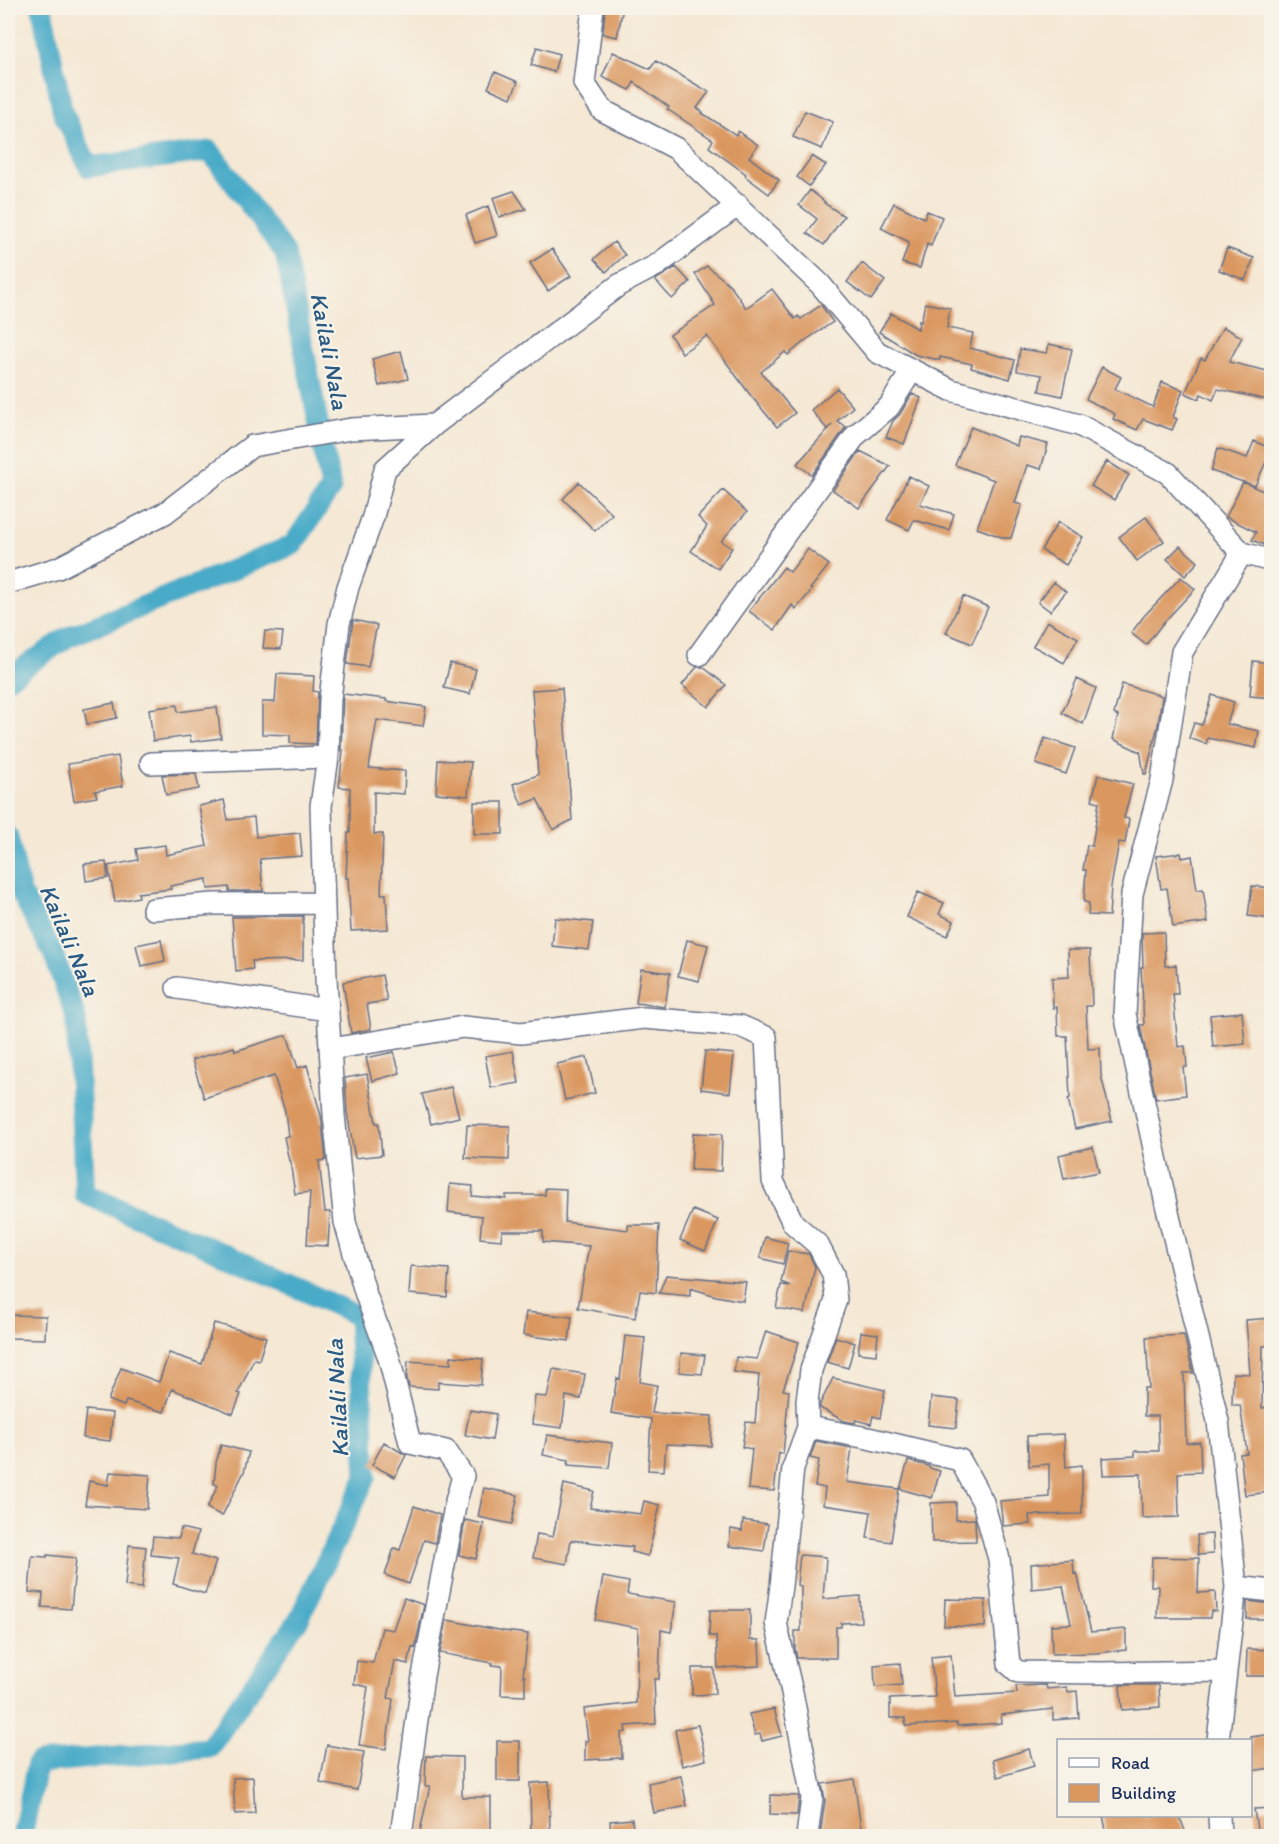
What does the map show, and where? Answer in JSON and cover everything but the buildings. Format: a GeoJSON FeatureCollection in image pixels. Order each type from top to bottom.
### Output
{"type":"FeatureCollection","features":[{"type":"Feature","properties":{"kind":"street"},"geometry":{"type":"LineString","coordinates":[[593,8],[584,83],[602,110],[677,149],[820,284],[877,352],[951,390],[1079,425],[1168,473],[1242,553],[1272,561]]}},
{"type":"Feature","properties":{"kind":"street"},"geometry":{"type":"LineString","coordinates":[[401,1836],[423,1676],[456,1501],[463,1476],[446,1451],[410,1443],[389,1358],[366,1295],[345,1221],[334,1115],[321,806],[328,757],[330,699],[339,624],[348,586],[374,517],[385,469],[434,425],[620,285],[657,265],[738,206]]}},
{"type":"Feature","properties":{"kind":"street"},"geometry":{"type":"LineString","coordinates":[[699,655],[856,435],[889,407],[912,370]]}},
{"type":"Feature","properties":{"kind":"street"},"geometry":{"type":"LineString","coordinates":[[8,583],[58,568],[165,513],[252,446],[351,429],[434,425]]}},
{"type":"Feature","properties":{"kind":"street"},"geometry":{"type":"LineString","coordinates":[[1218,1739],[1236,1587],[1218,1421],[1166,1204],[1125,1014],[1132,894],[1162,780],[1182,652],[1242,553]]}},
{"type":"Feature","properties":{"kind":"street"},"geometry":{"type":"LineString","coordinates":[[151,763],[328,757]]}},
{"type":"Feature","properties":{"kind":"street"},"geometry":{"type":"LineString","coordinates":[[153,909],[213,904],[324,903]]}},
{"type":"Feature","properties":{"kind":"street"},"geometry":{"type":"LineString","coordinates":[[177,988],[328,1010]]}},
{"type":"Feature","properties":{"kind":"street"},"geometry":{"type":"LineString","coordinates":[[331,1049],[463,1027],[521,1033],[644,1018],[740,1026],[766,1037],[773,1181],[793,1223],[818,1245],[833,1274],[836,1300],[811,1370],[807,1401],[808,1427],[793,1468],[776,1623],[812,1798],[807,1836]]}},
{"type":"Feature","properties":{"kind":"street"},"geometry":{"type":"LineString","coordinates":[[808,1427],[868,1438],[960,1460],[982,1502],[999,1559],[1009,1664],[1018,1672],[1225,1671]]}},
{"type":"Feature","properties":{"kind":"street"},"geometry":{"type":"LineString","coordinates":[[1236,1587],[1272,1591]]}},
{"type":"Feature","properties":{"kind":"street"},"geometry":{"type":"LineString","coordinates":[[1219,1817],[1220,1836]]}},
{"type":"Feature","properties":{"kind":"waterway","name":"Kailali Nala"},"geometry":{"type":"LineString","coordinates":[[8,678],[68,637],[293,545],[331,488],[285,253],[210,151],[89,167],[63,113],[42,8]]}},
{"type":"Feature","properties":{"kind":"waterway","name":"Kailali Nala"},"geometry":{"type":"LineString","coordinates":[[8,837],[21,893],[53,953],[76,1018],[85,1194],[222,1253],[358,1316],[366,1477],[299,1619],[209,1748],[37,1763],[23,1833],[25,1836]]}}]}
